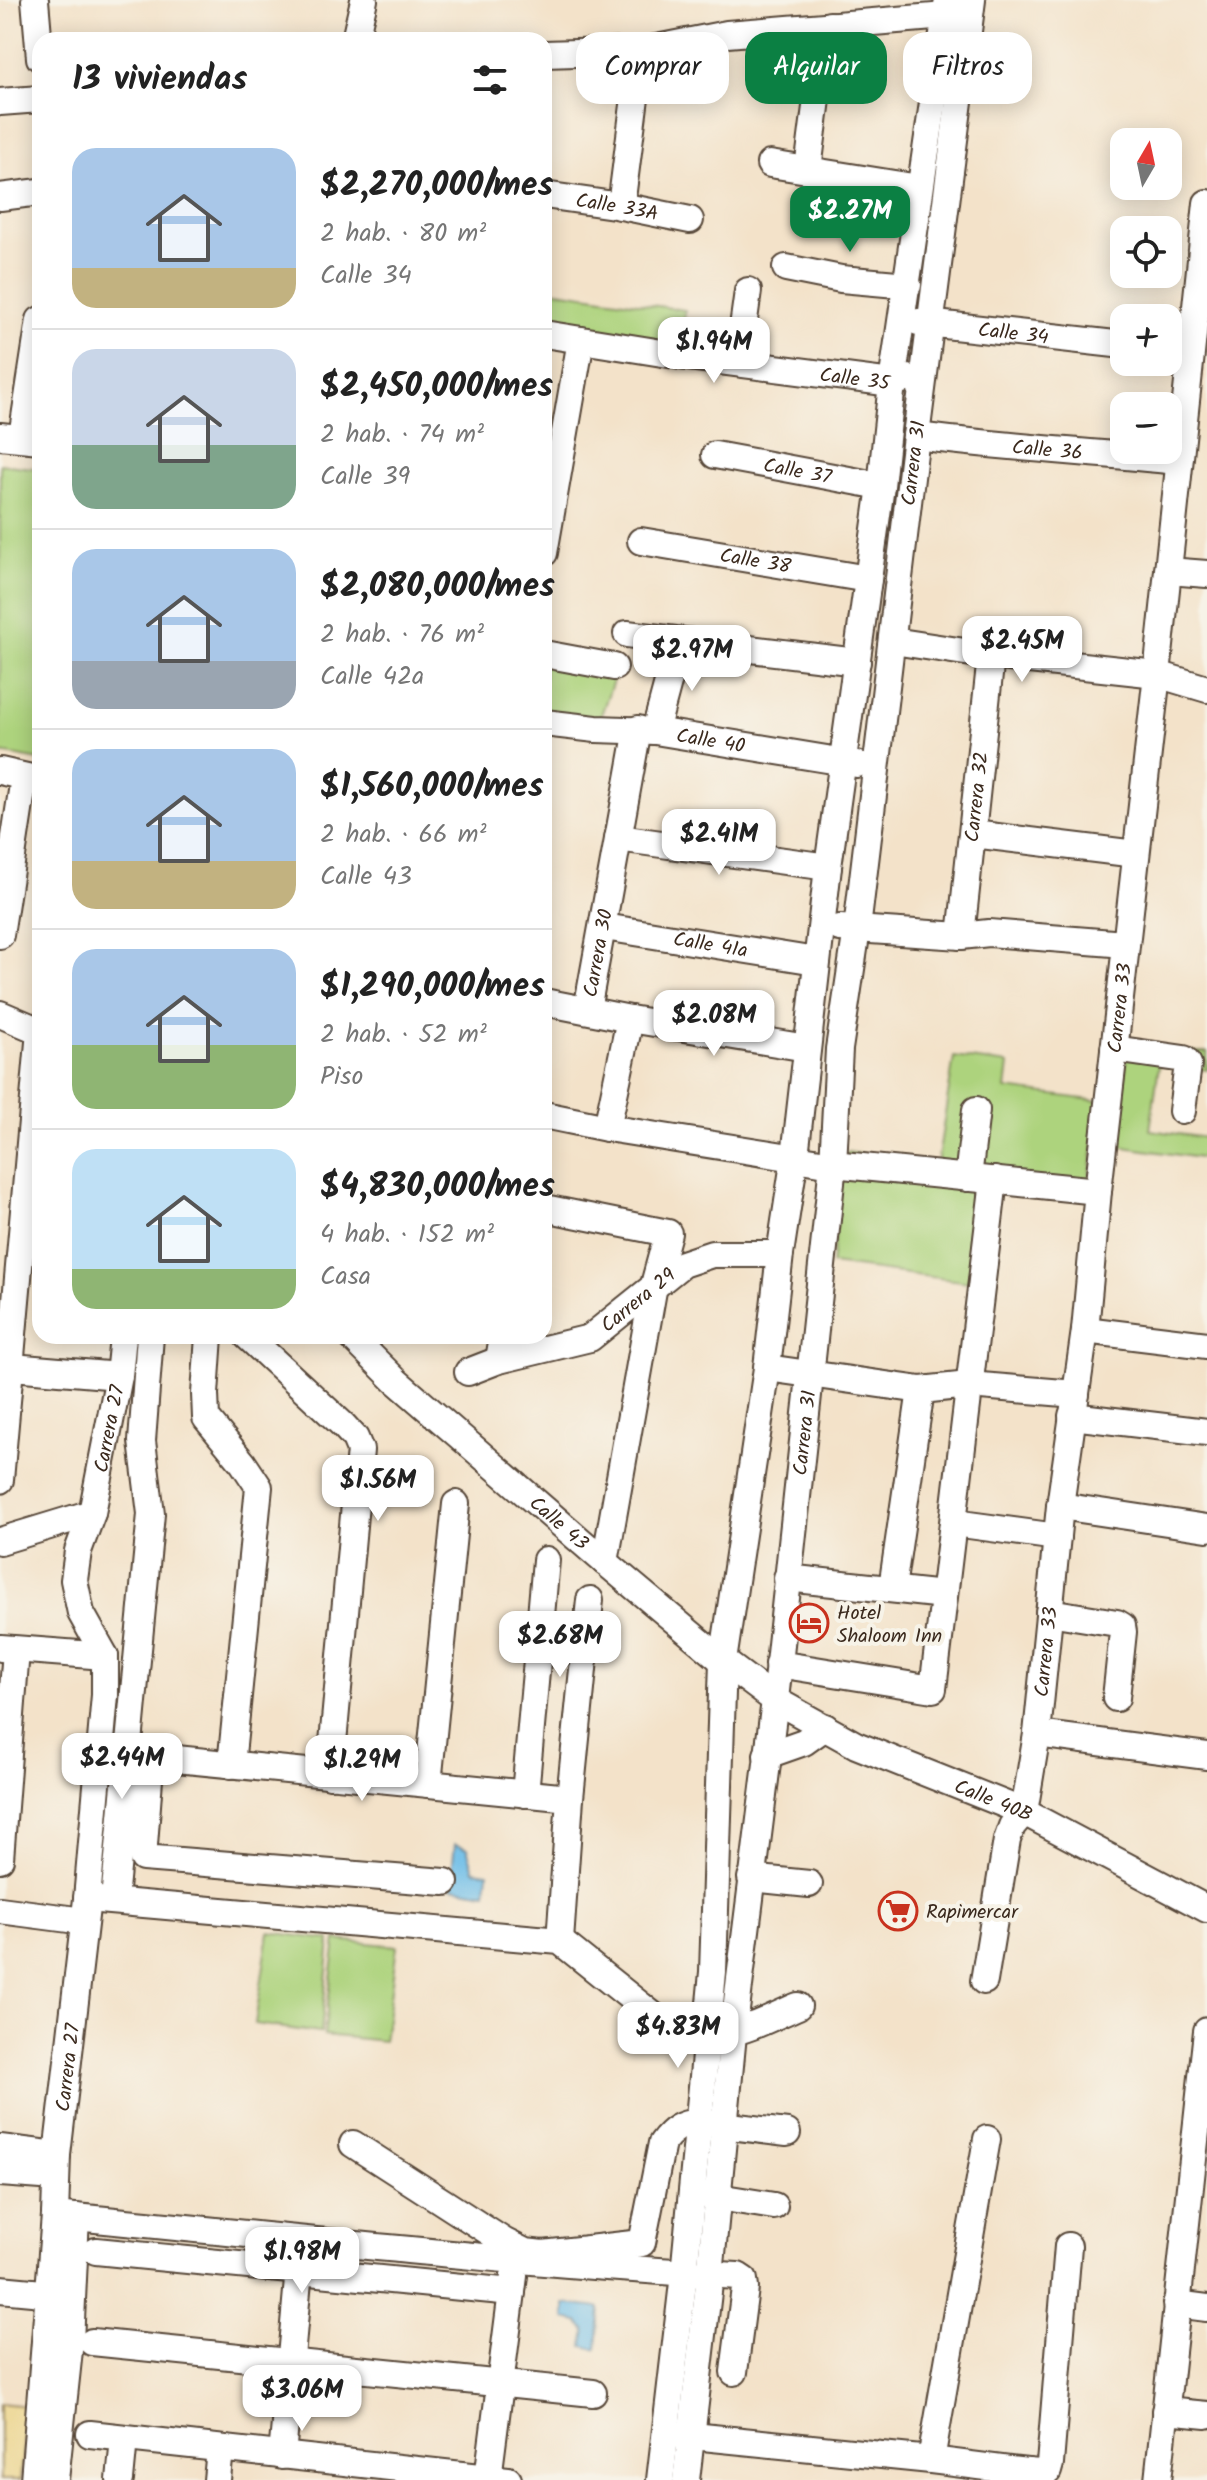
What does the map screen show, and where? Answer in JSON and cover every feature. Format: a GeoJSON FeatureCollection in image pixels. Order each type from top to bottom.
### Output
{"type":"FeatureCollection","features":[{"type":"Feature","properties":{"kind":"street"},"geometry":{"type":"LineString","coordinates":[[35,0],[38,32]]}},
{"type":"Feature","properties":{"kind":"street"},"geometry":{"type":"LineString","coordinates":[[357,32],[364,0]]}},
{"type":"Feature","properties":{"kind":"street"},"geometry":{"type":"LineString","coordinates":[[729,34],[830,25],[959,8]]}},
{"type":"Feature","properties":{"kind":"street","name":"Carrera 31"},"geometry":{"type":"LineString","coordinates":[[720,2035],[713,1972],[723,1661],[767,1368],[795,1156],[820,927],[919,188],[959,8]]}},
{"type":"Feature","properties":{"kind":"street","name":"Carrera 31"},"geometry":{"type":"LineString","coordinates":[[720,2035],[751,1878],[775,1700],[833,1164],[839,1049],[857,929],[932,323],[959,8]]}},
{"type":"Feature","properties":{"kind":"street"},"geometry":{"type":"LineString","coordinates":[[808,169],[830,25]]}},
{"type":"Feature","properties":{"kind":"street"},"geometry":{"type":"LineString","coordinates":[[552,54],[576,53]]}},
{"type":"Feature","properties":{"kind":"street"},"geometry":{"type":"LineString","coordinates":[[0,102],[32,100]]}},
{"type":"Feature","properties":{"kind":"street"},"geometry":{"type":"LineString","coordinates":[[621,206],[634,104]]}},
{"type":"Feature","properties":{"kind":"street"},"geometry":{"type":"LineString","coordinates":[[770,164],[919,188]]}},
{"type":"Feature","properties":{"kind":"street"},"geometry":{"type":"LineString","coordinates":[[0,197],[32,193]]}},
{"type":"Feature","properties":{"kind":"street","name":"Calle 33A"},"geometry":{"type":"LineString","coordinates":[[552,196],[690,220]]}},
{"type":"Feature","properties":{"kind":"street","name":"Carrera 33"},"geometry":{"type":"LineString","coordinates":[[1182,417],[1188,352],[1205,248],[1207,203]]}},
{"type":"Feature","properties":{"kind":"street"},"geometry":{"type":"LineString","coordinates":[[786,268],[841,279],[908,285]]}},
{"type":"Feature","properties":{"kind":"street"},"geometry":{"type":"LineString","coordinates":[[738,363],[748,291]]}},
{"type":"Feature","properties":{"kind":"street","name":"Calle 34"},"geometry":{"type":"LineString","coordinates":[[902,320],[1110,343]]}},
{"type":"Feature","properties":{"kind":"street","name":"Calle 35"},"geometry":{"type":"LineString","coordinates":[[552,335],[892,383],[925,372]]}},
{"type":"Feature","properties":{"kind":"street"},"geometry":{"type":"LineString","coordinates":[[552,507],[581,340]]}},
{"type":"Feature","properties":{"kind":"street"},"geometry":{"type":"LineString","coordinates":[[21,437],[32,372]]}},
{"type":"Feature","properties":{"kind":"street","name":"Calle 36"},"geometry":{"type":"LineString","coordinates":[[916,436],[1013,448],[1110,454]]}},
{"type":"Feature","properties":{"kind":"street","name":"Calle 37"},"geometry":{"type":"LineString","coordinates":[[715,455],[881,486]]}},
{"type":"Feature","properties":{"kind":"street","name":"Carrera 33"},"geometry":{"type":"LineString","coordinates":[[984,1981],[1007,1840],[1012,1826],[1024,1812],[1037,1734],[1060,1506],[1085,1330],[1178,464]]}},
{"type":"Feature","properties":{"kind":"street","name":"Calle 38"},"geometry":{"type":"LineString","coordinates":[[641,541],[868,579]]}},
{"type":"Feature","properties":{"kind":"street"},"geometry":{"type":"LineString","coordinates":[[1168,571],[1207,574]]}},
{"type":"Feature","properties":{"kind":"street"},"geometry":{"type":"LineString","coordinates":[[627,634],[857,662]]}},
{"type":"Feature","properties":{"kind":"street"},"geometry":{"type":"LineString","coordinates":[[893,641],[991,656],[1157,674],[1207,689]]}},
{"type":"Feature","properties":{"kind":"street","name":"Carrera 30"},"geometry":{"type":"LineString","coordinates":[[679,642],[647,730],[618,838],[587,1010],[807,1048]]}},
{"type":"Feature","properties":{"kind":"street"},"geometry":{"type":"LineString","coordinates":[[552,655],[614,667]]}},
{"type":"Feature","properties":{"kind":"street","name":"Carrera 32"},"geometry":{"type":"LineString","coordinates":[[961,936],[991,656]]}},
{"type":"Feature","properties":{"kind":"street","name":"Calle 40"},"geometry":{"type":"LineString","coordinates":[[552,726],[647,730],[842,763],[877,765]]}},
{"type":"Feature","properties":{"kind":"street"},"geometry":{"type":"LineString","coordinates":[[0,935],[21,777]]}},
{"type":"Feature","properties":{"kind":"street"},"geometry":{"type":"LineString","coordinates":[[973,834],[1136,854]]}},
{"type":"Feature","properties":{"kind":"street"},"geometry":{"type":"LineString","coordinates":[[618,838],[828,867]]}},
{"type":"Feature","properties":{"kind":"street","name":"Calle 41a"},"geometry":{"type":"LineString","coordinates":[[604,927],[816,961]]}},
{"type":"Feature","properties":{"kind":"street"},"geometry":{"type":"LineString","coordinates":[[820,927],[961,936],[989,933],[1125,944]]}},
{"type":"Feature","properties":{"kind":"street"},"geometry":{"type":"LineString","coordinates":[[552,1003],[587,1010]]}},
{"type":"Feature","properties":{"kind":"street"},"geometry":{"type":"LineString","coordinates":[[0,1014],[32,1028]]}},
{"type":"Feature","properties":{"kind":"street"},"geometry":{"type":"LineString","coordinates":[[607,1128],[630,1019]]}},
{"type":"Feature","properties":{"kind":"street"},"geometry":{"type":"LineString","coordinates":[[1114,1049],[1184,1059],[1188,1064],[1182,1111]]}},
{"type":"Feature","properties":{"kind":"street"},"geometry":{"type":"LineString","coordinates":[[0,1480],[5,1367],[32,1108]]}},
{"type":"Feature","properties":{"kind":"street"},"geometry":{"type":"LineString","coordinates":[[968,1178],[976,1110]]}},
{"type":"Feature","properties":{"kind":"street"},"geometry":{"type":"LineString","coordinates":[[552,1117],[833,1164],[1098,1191]]}},
{"type":"Feature","properties":{"kind":"street"},"geometry":{"type":"LineString","coordinates":[[778,1664],[933,1689],[994,1180]]}},
{"type":"Feature","properties":{"kind":"street","name":"Carrera 29"},"geometry":{"type":"LineString","coordinates":[[552,1210],[668,1233],[654,1285]]}},
{"type":"Feature","properties":{"kind":"street","name":"Carrera 29"},"geometry":{"type":"LineString","coordinates":[[552,1342],[590,1338],[682,1264],[712,1254],[780,1254]]}},
{"type":"Feature","properties":{"kind":"street"},"geometry":{"type":"LineString","coordinates":[[605,1562],[654,1285]]}},
{"type":"Feature","properties":{"kind":"street"},"geometry":{"type":"LineString","coordinates":[[1085,1330],[1207,1345]]}},
{"type":"Feature","properties":{"kind":"street","name":"Carrera 27"},"geometry":{"type":"LineString","coordinates":[[34,2480],[60,2295],[66,2216],[56,2166],[95,1907],[105,1695],[105,1656],[81,1613],[74,1580],[78,1551],[92,1513],[119,1376],[122,1344]]}},
{"type":"Feature","properties":{"kind":"street"},"geometry":{"type":"LineString","coordinates":[[95,1907],[151,1514],[142,1441],[149,1344]]}},
{"type":"Feature","properties":{"kind":"street"},"geometry":{"type":"LineString","coordinates":[[208,1344],[206,1418],[259,1487],[231,1765]]}},
{"type":"Feature","properties":{"kind":"street"},"geometry":{"type":"LineString","coordinates":[[256,1344],[343,1425],[355,1438],[360,1450],[330,1775]]}},
{"type":"Feature","properties":{"kind":"street","name":"Calle 43"},"geometry":{"type":"LineString","coordinates":[[359,1344],[396,1381],[605,1562],[723,1661],[775,1700]]}},
{"type":"Feature","properties":{"kind":"street","name":"Carrera 29"},"geometry":{"type":"LineString","coordinates":[[468,1372],[501,1348],[537,1344]]}},
{"type":"Feature","properties":{"kind":"street"},"geometry":{"type":"LineString","coordinates":[[5,1367],[119,1376]]}},
{"type":"Feature","properties":{"kind":"street"},"geometry":{"type":"LineString","coordinates":[[767,1368],[921,1390],[969,1385],[1207,1432]]}},
{"type":"Feature","properties":{"kind":"street"},"geometry":{"type":"LineString","coordinates":[[892,1588],[921,1390]]}},
{"type":"Feature","properties":{"kind":"street"},"geometry":{"type":"LineString","coordinates":[[428,1784],[456,1504]]}},
{"type":"Feature","properties":{"kind":"street"},"geometry":{"type":"LineString","coordinates":[[1060,1506],[1207,1528]]}},
{"type":"Feature","properties":{"kind":"street"},"geometry":{"type":"LineString","coordinates":[[0,1541],[92,1513]]}},
{"type":"Feature","properties":{"kind":"street"},"geometry":{"type":"LineString","coordinates":[[954,1523],[1057,1537]]}},
{"type":"Feature","properties":{"kind":"street"},"geometry":{"type":"LineString","coordinates":[[525,1794],[546,1560]]}},
{"type":"Feature","properties":{"kind":"street"},"geometry":{"type":"LineString","coordinates":[[787,1578],[944,1595]]}},
{"type":"Feature","properties":{"kind":"street"},"geometry":{"type":"LineString","coordinates":[[560,1941],[570,1798],[590,1600]]}},
{"type":"Feature","properties":{"kind":"street"},"geometry":{"type":"LineString","coordinates":[[1049,1612],[1122,1626],[1116,1698]]}},
{"type":"Feature","properties":{"kind":"street"},"geometry":{"type":"LineString","coordinates":[[0,1859],[8,1649],[105,1656]]}},
{"type":"Feature","properties":{"kind":"street","name":"Calle 40B"},"geometry":{"type":"LineString","coordinates":[[775,1700],[856,1745],[1024,1812],[1207,1909]]}},
{"type":"Feature","properties":{"kind":"street"},"geometry":{"type":"LineString","coordinates":[[767,1755],[804,1742],[825,1727]]}},
{"type":"Feature","properties":{"kind":"street"},"geometry":{"type":"LineString","coordinates":[[1037,1734],[1207,1756]]}},
{"type":"Feature","properties":{"kind":"street"},"geometry":{"type":"LineString","coordinates":[[445,1882],[143,1858],[150,1766],[153,1759],[166,1758],[570,1798]]}},
{"type":"Feature","properties":{"kind":"street"},"geometry":{"type":"LineString","coordinates":[[751,1878],[809,1884]]}},
{"type":"Feature","properties":{"kind":"street"},"geometry":{"type":"LineString","coordinates":[[0,1910],[95,1907],[560,1941],[665,2025],[683,2032],[720,2035],[798,2006]]}},
{"type":"Feature","properties":{"kind":"street"},"geometry":{"type":"LineString","coordinates":[[1158,2480],[1176,2304],[1198,2194],[1207,2031]]}},
{"type":"Feature","properties":{"kind":"street"},"geometry":{"type":"LineString","coordinates":[[686,2480],[678,2435],[686,2274],[704,2194],[720,2035]]}},
{"type":"Feature","properties":{"kind":"street"},"geometry":{"type":"LineString","coordinates":[[642,2243],[662,2143],[671,2131],[684,2124],[711,2123],[787,2133]]}},
{"type":"Feature","properties":{"kind":"street"},"geometry":{"type":"LineString","coordinates":[[931,2460],[987,2139]]}},
{"type":"Feature","properties":{"kind":"street"},"geometry":{"type":"LineString","coordinates":[[353,2144],[525,2252],[543,2254],[642,2243],[662,2262],[686,2274]]}},
{"type":"Feature","properties":{"kind":"street"},"geometry":{"type":"LineString","coordinates":[[0,2148],[56,2166]]}},
{"type":"Feature","properties":{"kind":"street"},"geometry":{"type":"LineString","coordinates":[[0,2173],[56,2166]]}},
{"type":"Feature","properties":{"kind":"street"},"geometry":{"type":"LineString","coordinates":[[704,2194],[774,2206]]}},
{"type":"Feature","properties":{"kind":"street"},"geometry":{"type":"LineString","coordinates":[[66,2216],[516,2260],[738,2276],[744,2280],[734,2372]]}},
{"type":"Feature","properties":{"kind":"street"},"geometry":{"type":"LineString","coordinates":[[678,2435],[931,2460],[1027,2476],[1048,2471],[1068,2246]]}},
{"type":"Feature","properties":{"kind":"street"},"geometry":{"type":"LineString","coordinates":[[96,2251],[512,2292]]}},
{"type":"Feature","properties":{"kind":"street"},"geometry":{"type":"LineString","coordinates":[[90,2434],[498,2479],[501,2382],[516,2260]]}},
{"type":"Feature","properties":{"kind":"street"},"geometry":{"type":"LineString","coordinates":[[282,2456],[299,2269]]}},
{"type":"Feature","properties":{"kind":"street"},"geometry":{"type":"LineString","coordinates":[[0,2289],[60,2295],[70,2341],[55,2480]]}},
{"type":"Feature","properties":{"kind":"street"},"geometry":{"type":"LineString","coordinates":[[1176,2304],[1207,2308]]}},
{"type":"Feature","properties":{"kind":"street"},"geometry":{"type":"LineString","coordinates":[[92,2342],[593,2393]]}},
{"type":"Feature","properties":{"kind":"street"},"geometry":{"type":"LineString","coordinates":[[1165,2411],[1207,2415]]}},
{"type":"Feature","properties":{"kind":"street"},"geometry":{"type":"LineString","coordinates":[[660,2480],[678,2435]]}},
{"type":"Feature","properties":{"kind":"street"},"geometry":{"type":"LineString","coordinates":[[120,2480],[124,2439]]}},
{"type":"Feature","properties":{"kind":"street"},"geometry":{"type":"LineString","coordinates":[[217,2480],[220,2449]]}},
{"type":"Feature","properties":{"kind":"green space"},"geometry":{"type":"Polygon","coordinates":[[[552,290],[685,310],[681,356],[552,335],[552,290]]]}},
{"type":"Feature","properties":{"kind":"green space"},"geometry":{"type":"Polygon","coordinates":[[[0,464],[32,468],[32,759],[0,753],[0,464]]]}},
{"type":"Feature","properties":{"kind":"green space"},"geometry":{"type":"Polygon","coordinates":[[[552,654],[620,661],[596,729],[552,724],[552,654]]]}},
{"type":"Feature","properties":{"kind":"green space"},"geometry":{"type":"Polygon","coordinates":[[[1207,1052],[1207,1070],[1159,1065],[1150,1130],[1207,1138],[1207,1159],[1116,1146],[1127,1057],[1207,1052]]]}},
{"type":"Feature","properties":{"kind":"green space"},"geometry":{"type":"Polygon","coordinates":[[[954,1057],[1009,1064],[1006,1089],[1100,1101],[1087,1198],[996,1187],[983,1284],[831,1264],[846,1152],[937,1165],[954,1057]]]}},
{"type":"Feature","properties":{"kind":"green space"},"geometry":{"type":"Polygon","coordinates":[[[269,1932],[330,1940],[321,2033],[255,2024],[269,1932]]]}},
{"type":"Feature","properties":{"kind":"green space"},"geometry":{"type":"Polygon","coordinates":[[[336,1940],[397,1946],[384,2041],[324,2035],[336,1940]]]}},
{"type":"Feature","properties":{"kind":"sand"},"geometry":{"type":"Polygon","coordinates":[[[0,2403],[27,2406],[20,2480],[0,2480],[0,2403]]]}},
{"type":"Feature","properties":{"kind":"water"},"geometry":{"type":"Polygon","coordinates":[[[455,1844],[467,1848],[474,1870],[488,1872],[486,1893],[450,1887],[455,1844]]]}},
{"type":"Feature","properties":{"kind":"water"},"geometry":{"type":"Polygon","coordinates":[[[565,2304],[600,2308],[597,2349],[583,2346],[586,2330],[578,2322],[565,2319],[565,2304]]]}},
{"type":"Feature","properties":{"kind":"place","name":"Hotel Shaloom Inn"},"geometry":{"type":"Point","coordinates":[809,1623]}},
{"type":"Feature","properties":{"kind":"place","name":"Rapimercar"},"geometry":{"type":"Point","coordinates":[898,1911]}}]}
